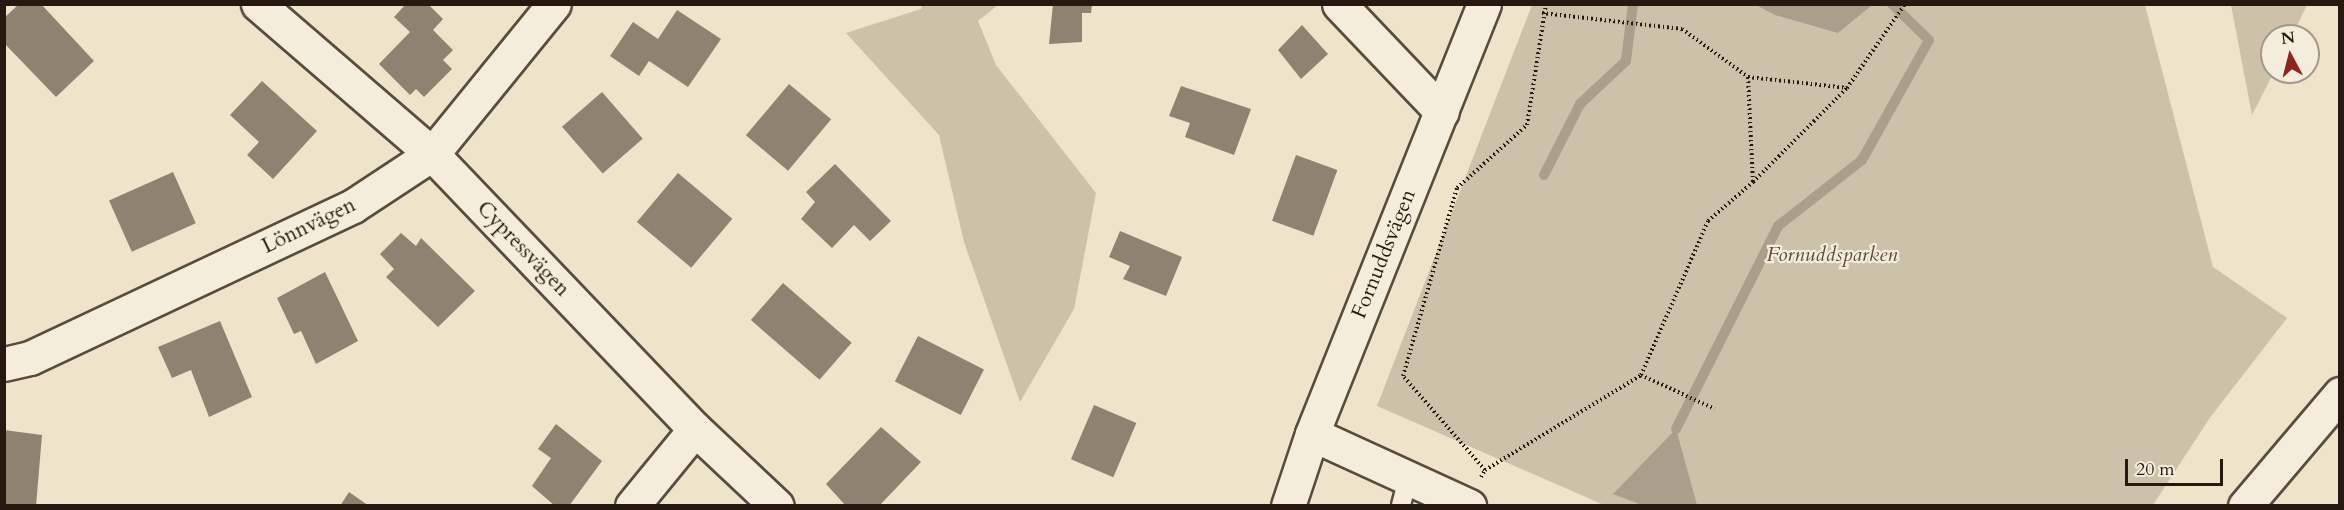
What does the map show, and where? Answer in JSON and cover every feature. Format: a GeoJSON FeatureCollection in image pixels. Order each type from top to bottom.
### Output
{"type":"FeatureCollection","features":[{"type":"Feature","properties":{"kind":"street","name":"Cypressvägen"},"geometry":{"type":"LineString","coordinates":[[258,4],[432,154],[695,429],[777,506]]}},
{"type":"Feature","properties":{"kind":"street","name":"Lönnvägen"},"geometry":{"type":"LineString","coordinates":[[4,364],[30,358],[353,206],[432,154],[554,4]]}},
{"type":"Feature","properties":{"kind":"street"},"geometry":{"type":"LineString","coordinates":[[1339,4],[1442,112]]}},
{"type":"Feature","properties":{"kind":"street","name":"Fornuddsvägen"},"geometry":{"type":"LineString","coordinates":[[1288,506],[1312,434],[1484,4]]}},
{"type":"Feature","properties":{"kind":"street"},"geometry":{"type":"LineString","coordinates":[[2245,506],[2340,394]]}},
{"type":"Feature","properties":{"kind":"street"},"geometry":{"type":"LineString","coordinates":[[632,506],[695,429]]}},
{"type":"Feature","properties":{"kind":"street"},"geometry":{"type":"LineString","coordinates":[[1312,434],[1405,491],[1468,505]]}},
{"type":"Feature","properties":{"kind":"path"},"geometry":{"type":"LineString","coordinates":[[1485,470],[1402,376],[1457,188],[1527,125],[1542,13],[1546,4]]}},
{"type":"Feature","properties":{"kind":"path"},"geometry":{"type":"LineString","coordinates":[[1468,505],[1485,470],[1641,375],[1708,221],[1753,182],[1847,88],[1905,4]]}},
{"type":"Feature","properties":{"kind":"path"},"geometry":{"type":"LineString","coordinates":[[1542,13],[1682,29],[1748,77],[1847,88]]}},
{"type":"Feature","properties":{"kind":"path"},"geometry":{"type":"LineString","coordinates":[[1748,77],[1753,182]]}},
{"type":"Feature","properties":{"kind":"path"},"geometry":{"type":"LineString","coordinates":[[1641,375],[1715,410]]}},
{"type":"Feature","properties":{"kind":"green space"},"geometry":{"type":"Polygon","coordinates":[[[922,5],[998,5],[978,21],[996,65],[1096,193],[1074,309],[1020,402],[964,242],[939,135],[846,33],[921,9],[922,5]]]}},
{"type":"Feature","properties":{"kind":"green space","name":"Fornuddsparken"},"geometry":{"type":"Polygon","coordinates":[[[1532,5],[2145,5],[2213,267],[2287,318],[2209,419],[2153,505],[1604,505],[1377,406],[1532,5]]]}},
{"type":"Feature","properties":{"kind":"green space"},"geometry":{"type":"Polygon","coordinates":[[[2231,5],[2307,5],[2298,24],[2260,24],[2260,84],[2268,84],[2252,115],[2231,5]]]}},
{"type":"Feature","properties":{"kind":"shaded area"},"geometry":{"type":"Polygon","coordinates":[[[1756,5],[1872,5],[1838,33],[1775,15],[1756,5]]]}},
{"type":"Feature","properties":{"kind":"shaded area"},"geometry":{"type":"Polygon","coordinates":[[[1676,429],[1697,505],[1642,505],[1613,494],[1676,429]]]}},
{"type":"Feature","properties":{"kind":"building"},"geometry":{"type":"Polygon","coordinates":[[[19,4],[41,4],[94,61],[56,97],[4,43],[4,18],[19,4]]]}},
{"type":"Feature","properties":{"kind":"building"},"geometry":{"type":"Polygon","coordinates":[[[406,4],[428,4],[443,19],[433,30],[453,50],[443,60],[452,69],[424,97],[416,89],[410,95],[379,64],[410,32],[394,17],[406,4]]]}},
{"type":"Feature","properties":{"kind":"building"},"geometry":{"type":"Polygon","coordinates":[[[1053,4],[1092,4],[1091,13],[1082,13],[1082,42],[1049,44],[1053,4]]]}},
{"type":"Feature","properties":{"kind":"building"},"geometry":{"type":"Polygon","coordinates":[[[677,10],[721,39],[688,87],[649,61],[639,76],[610,56],[633,22],[658,39],[677,10]]]}},
{"type":"Feature","properties":{"kind":"building"},"geometry":{"type":"Polygon","coordinates":[[[1302,25],[1328,54],[1301,79],[1278,50],[1302,25]]]}},
{"type":"Feature","properties":{"kind":"building"},"geometry":{"type":"Polygon","coordinates":[[[262,81],[317,131],[273,179],[247,155],[259,142],[230,115],[262,81]]]}},
{"type":"Feature","properties":{"kind":"building"},"geometry":{"type":"Polygon","coordinates":[[[789,84],[831,119],[788,171],[746,135],[789,84]]]}},
{"type":"Feature","properties":{"kind":"building"},"geometry":{"type":"Polygon","coordinates":[[[1181,86],[1251,109],[1234,155],[1185,137],[1190,123],[1169,116],[1181,86]]]}},
{"type":"Feature","properties":{"kind":"building"},"geometry":{"type":"Polygon","coordinates":[[[602,92],[643,139],[603,174],[562,127],[602,92]]]}},
{"type":"Feature","properties":{"kind":"building"},"geometry":{"type":"Polygon","coordinates":[[[1296,155],[1337,170],[1313,236],[1272,221],[1296,155]]]}},
{"type":"Feature","properties":{"kind":"building"},"geometry":{"type":"Polygon","coordinates":[[[835,164],[891,221],[870,241],[854,225],[832,248],[801,219],[815,202],[806,192],[835,164]]]}},
{"type":"Feature","properties":{"kind":"building"},"geometry":{"type":"Polygon","coordinates":[[[173,172],[196,223],[132,252],[109,200],[173,172]]]}},
{"type":"Feature","properties":{"kind":"building"},"geometry":{"type":"Polygon","coordinates":[[[678,173],[732,219],[691,268],[637,222],[678,173]]]}},
{"type":"Feature","properties":{"kind":"building"},"geometry":{"type":"Polygon","coordinates":[[[1120,231],[1182,257],[1166,296],[1123,279],[1130,266],[1109,257],[1120,231]]]}},
{"type":"Feature","properties":{"kind":"building"},"geometry":{"type":"Polygon","coordinates":[[[401,233],[416,246],[421,238],[475,291],[438,327],[386,277],[394,269],[380,254],[401,233]]]}},
{"type":"Feature","properties":{"kind":"building"},"geometry":{"type":"Polygon","coordinates":[[[325,272],[358,341],[316,364],[301,331],[294,334],[277,298],[325,272]]]}},
{"type":"Feature","properties":{"kind":"building"},"geometry":{"type":"Polygon","coordinates":[[[783,283],[852,343],[820,380],[751,320],[783,283]]]}},
{"type":"Feature","properties":{"kind":"building"},"geometry":{"type":"Polygon","coordinates":[[[220,321],[252,397],[209,417],[191,370],[172,378],[158,347],[220,321]]]}},
{"type":"Feature","properties":{"kind":"building"},"geometry":{"type":"Polygon","coordinates":[[[918,336],[984,370],[961,415],[895,381],[918,336]]]}},
{"type":"Feature","properties":{"kind":"building"},"geometry":{"type":"Polygon","coordinates":[[[1094,405],[1136,423],[1113,477],[1071,459],[1094,405]]]}},
{"type":"Feature","properties":{"kind":"building"},"geometry":{"type":"Polygon","coordinates":[[[556,424],[602,461],[569,506],[555,506],[532,486],[551,458],[538,449],[556,424]]]}},
{"type":"Feature","properties":{"kind":"building"},"geometry":{"type":"Polygon","coordinates":[[[881,427],[921,462],[879,506],[846,506],[826,484],[881,427]]]}},
{"type":"Feature","properties":{"kind":"building"},"geometry":{"type":"Polygon","coordinates":[[[4,430],[42,435],[36,506],[4,506],[4,430]]]}},
{"type":"Feature","properties":{"kind":"building"},"geometry":{"type":"Polygon","coordinates":[[[349,492],[369,506],[340,506],[349,492]]]}},
{"type":"Feature","properties":{"kind":"waterway"},"geometry":{"type":"LineString","coordinates":[[1544,175],[1580,104],[1626,61],[1633,4]]}},
{"type":"Feature","properties":{"kind":"waterway"},"geometry":{"type":"LineString","coordinates":[[1676,429],[1778,226],[1862,160],[1929,40],[1892,4]]}}]}
